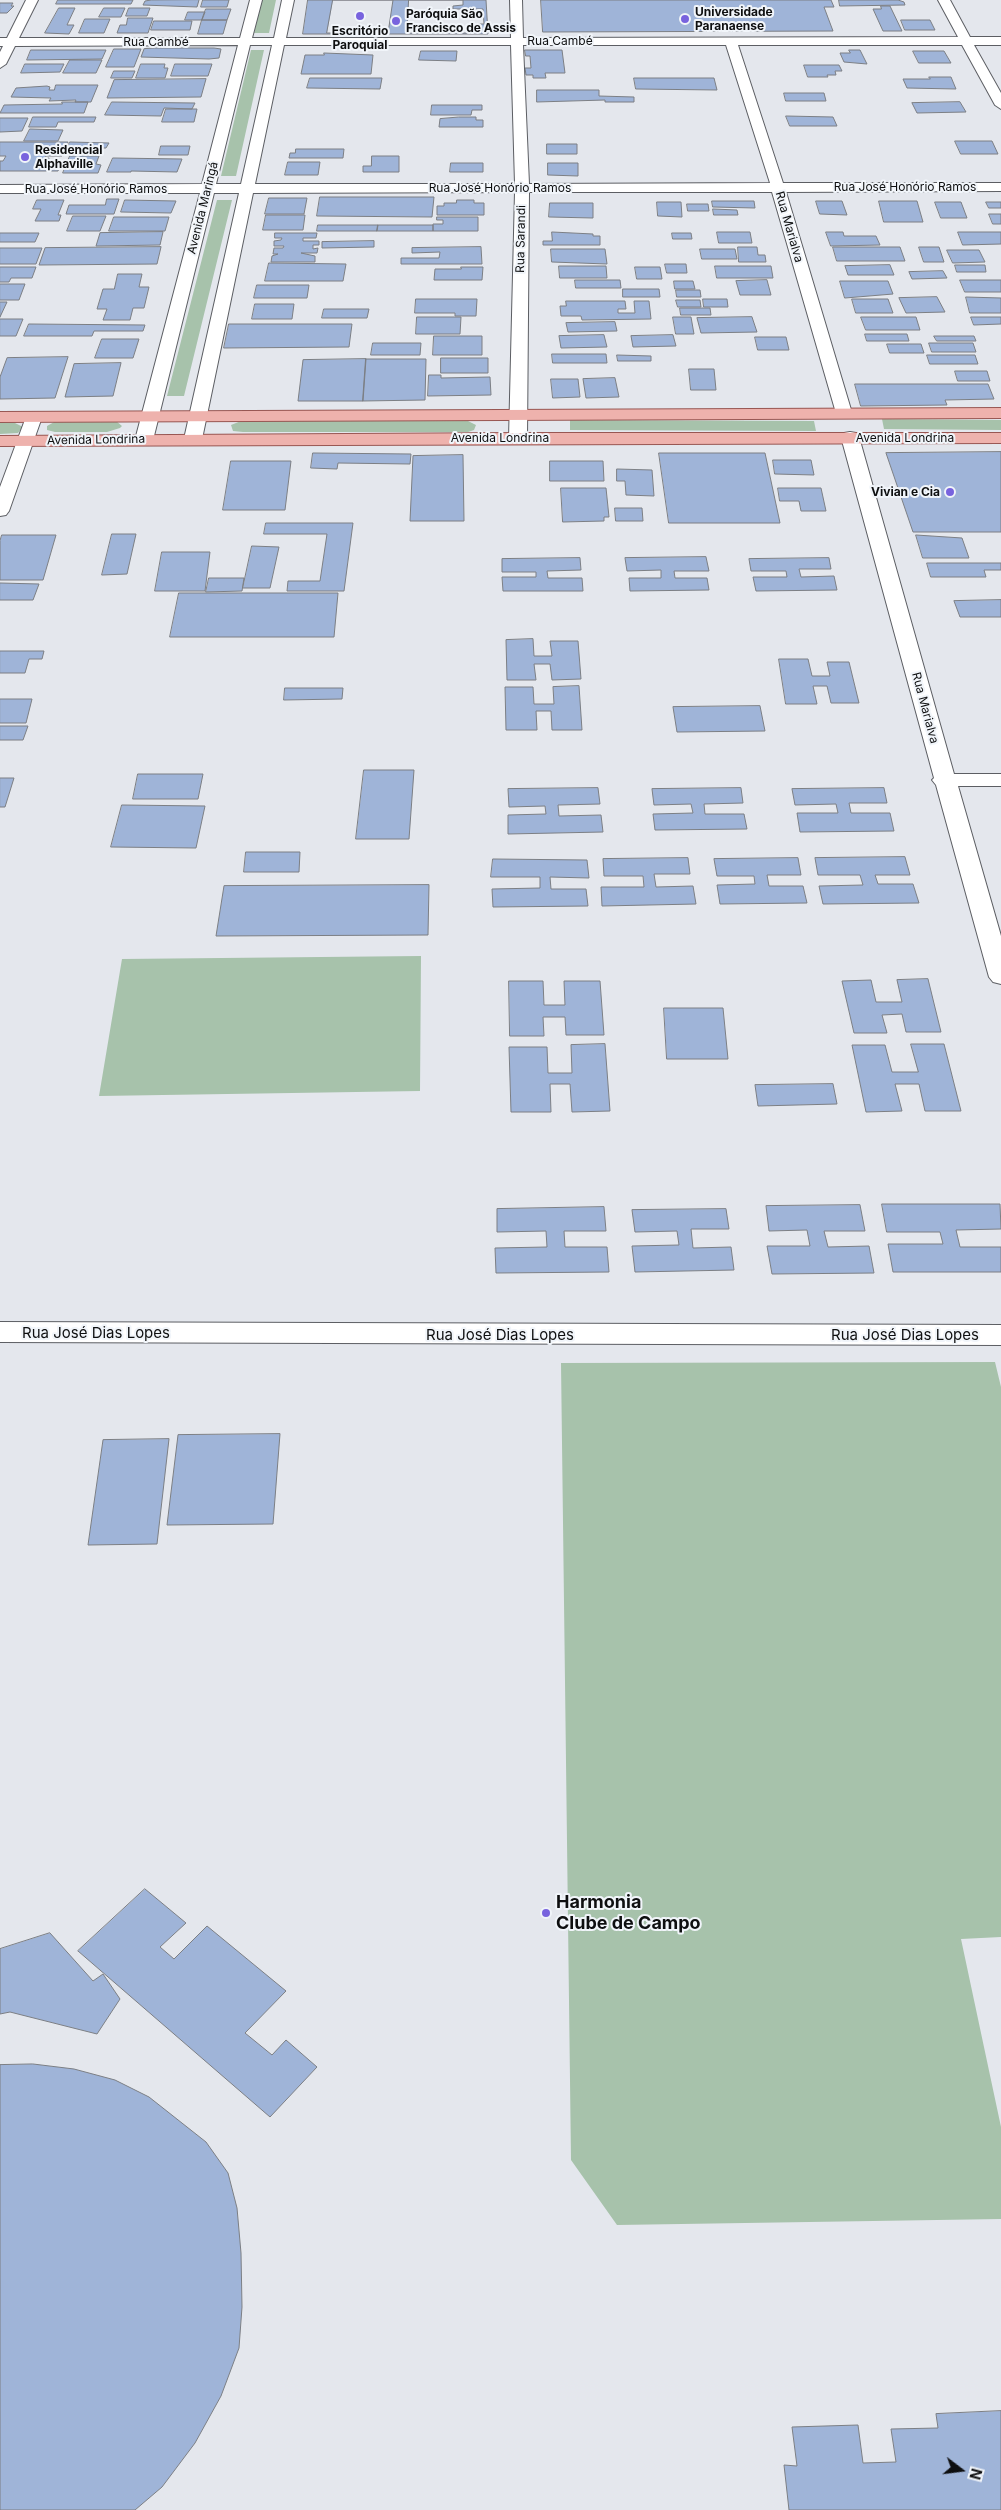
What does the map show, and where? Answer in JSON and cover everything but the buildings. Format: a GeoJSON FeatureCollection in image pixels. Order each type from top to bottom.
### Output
{"type":"FeatureCollection","features":[{"type":"Feature","properties":{"kind":"main road"},"geometry":{"type":"LineString","coordinates":[[844,413],[850,437]]}},
{"type":"Feature","properties":{"kind":"main road","name":"Avenida Londrina"},"geometry":{"type":"LineString","coordinates":[[0,417],[1001,413]]}},
{"type":"Feature","properties":{"kind":"main road","name":"Avenida Londrina"},"geometry":{"type":"LineString","coordinates":[[0,441],[1001,438]]}},
{"type":"Feature","properties":{"kind":"street"},"geometry":{"type":"LineString","coordinates":[[0,64],[6,42],[32,0]]}},
{"type":"Feature","properties":{"kind":"street","name":"Avenida Maringá"},"geometry":{"type":"LineString","coordinates":[[144,440],[256,0]]}},
{"type":"Feature","properties":{"kind":"street"},"geometry":{"type":"LineString","coordinates":[[194,439],[288,0]]}},
{"type":"Feature","properties":{"kind":"street","name":"Rua Sarandi"},"geometry":{"type":"LineString","coordinates":[[516,0],[522,188],[518,438]]}},
{"type":"Feature","properties":{"kind":"street"},"geometry":{"type":"LineString","coordinates":[[944,0],[1001,105]]}},
{"type":"Feature","properties":{"kind":"street","name":"Rua Marialva"},"geometry":{"type":"LineString","coordinates":[[731,41],[778,188],[844,413]]}},
{"type":"Feature","properties":{"kind":"street","name":"Rua Cambé"},"geometry":{"type":"LineString","coordinates":[[6,42],[1001,41]]}},
{"type":"Feature","properties":{"kind":"street","name":"Rua José Honório Ramos"},"geometry":{"type":"LineString","coordinates":[[0,189],[1001,187]]}},
{"type":"Feature","properties":{"kind":"street"},"geometry":{"type":"LineString","coordinates":[[189,264],[232,264]]}},
{"type":"Feature","properties":{"kind":"street"},"geometry":{"type":"LineString","coordinates":[[0,511],[34,417]]}},
{"type":"Feature","properties":{"kind":"street","name":"Rua Marialva"},"geometry":{"type":"LineString","coordinates":[[850,437],[900,612],[943,780],[1001,977]]}},
{"type":"Feature","properties":{"kind":"street"},"geometry":{"type":"LineString","coordinates":[[943,780],[1001,780]]}},
{"type":"Feature","properties":{"kind":"street","name":"Rua José Dias Lopes"},"geometry":{"type":"LineString","coordinates":[[0,1332],[1001,1336]]}},
{"type":"Feature","properties":{"kind":"green space"},"geometry":{"type":"Polygon","coordinates":[[[262,0],[276,0],[269,33],[254,33],[262,0]]]}},
{"type":"Feature","properties":{"kind":"green space"},"geometry":{"type":"Polygon","coordinates":[[[251,50],[264,50],[236,176],[221,176],[251,50]]]}},
{"type":"Feature","properties":{"kind":"green space"},"geometry":{"type":"Polygon","coordinates":[[[217,200],[232,200],[184,396],[167,396],[217,200]]]}},
{"type":"Feature","properties":{"kind":"green space"},"geometry":{"type":"Polygon","coordinates":[[[882,419],[1001,420],[1001,430],[884,429],[882,419]]]}},
{"type":"Feature","properties":{"kind":"green space"},"geometry":{"type":"Polygon","coordinates":[[[466,420],[476,425],[474,430],[468,432],[243,432],[233,431],[231,425],[241,421],[466,420]]]}},
{"type":"Feature","properties":{"kind":"green space"},"geometry":{"type":"Polygon","coordinates":[[[570,420],[814,421],[816,431],[570,430],[570,420]]]}},
{"type":"Feature","properties":{"kind":"green space"},"geometry":{"type":"Polygon","coordinates":[[[56,421],[116,421],[122,426],[107,432],[55,432],[47,430],[47,426],[56,421]]]}},
{"type":"Feature","properties":{"kind":"green space"},"geometry":{"type":"Polygon","coordinates":[[[0,423],[15,423],[23,427],[18,433],[0,434],[0,423]]]}},
{"type":"Feature","properties":{"kind":"green space"},"geometry":{"type":"Polygon","coordinates":[[[421,956],[420,1091],[99,1096],[122,959],[421,956]]]}},
{"type":"Feature","properties":{"kind":"green space"},"geometry":{"type":"Polygon","coordinates":[[[995,1362],[1001,1387],[1001,1937],[961,1939],[1001,2127],[1001,2219],[617,2225],[571,2160],[561,1363],[995,1362]]]}},
{"type":"Feature","properties":{"kind":"place","name":"Escritório Paroquial"},"geometry":{"type":"Point","coordinates":[360,16]}},
{"type":"Feature","properties":{"kind":"place","name":"Universidade Paranaense"},"geometry":{"type":"Point","coordinates":[685,19]}},
{"type":"Feature","properties":{"kind":"place","name":"Paróquia São Francisco de Assis"},"geometry":{"type":"Point","coordinates":[396,21]}},
{"type":"Feature","properties":{"kind":"place","name":"Residencial Alphaville"},"geometry":{"type":"Point","coordinates":[25,157]}},
{"type":"Feature","properties":{"kind":"place","name":"Vivian e Cia"},"geometry":{"type":"Point","coordinates":[950,492]}},
{"type":"Feature","properties":{"kind":"place","name":"Harmonia Clube de Campo"},"geometry":{"type":"Point","coordinates":[546,1913]}}]}
